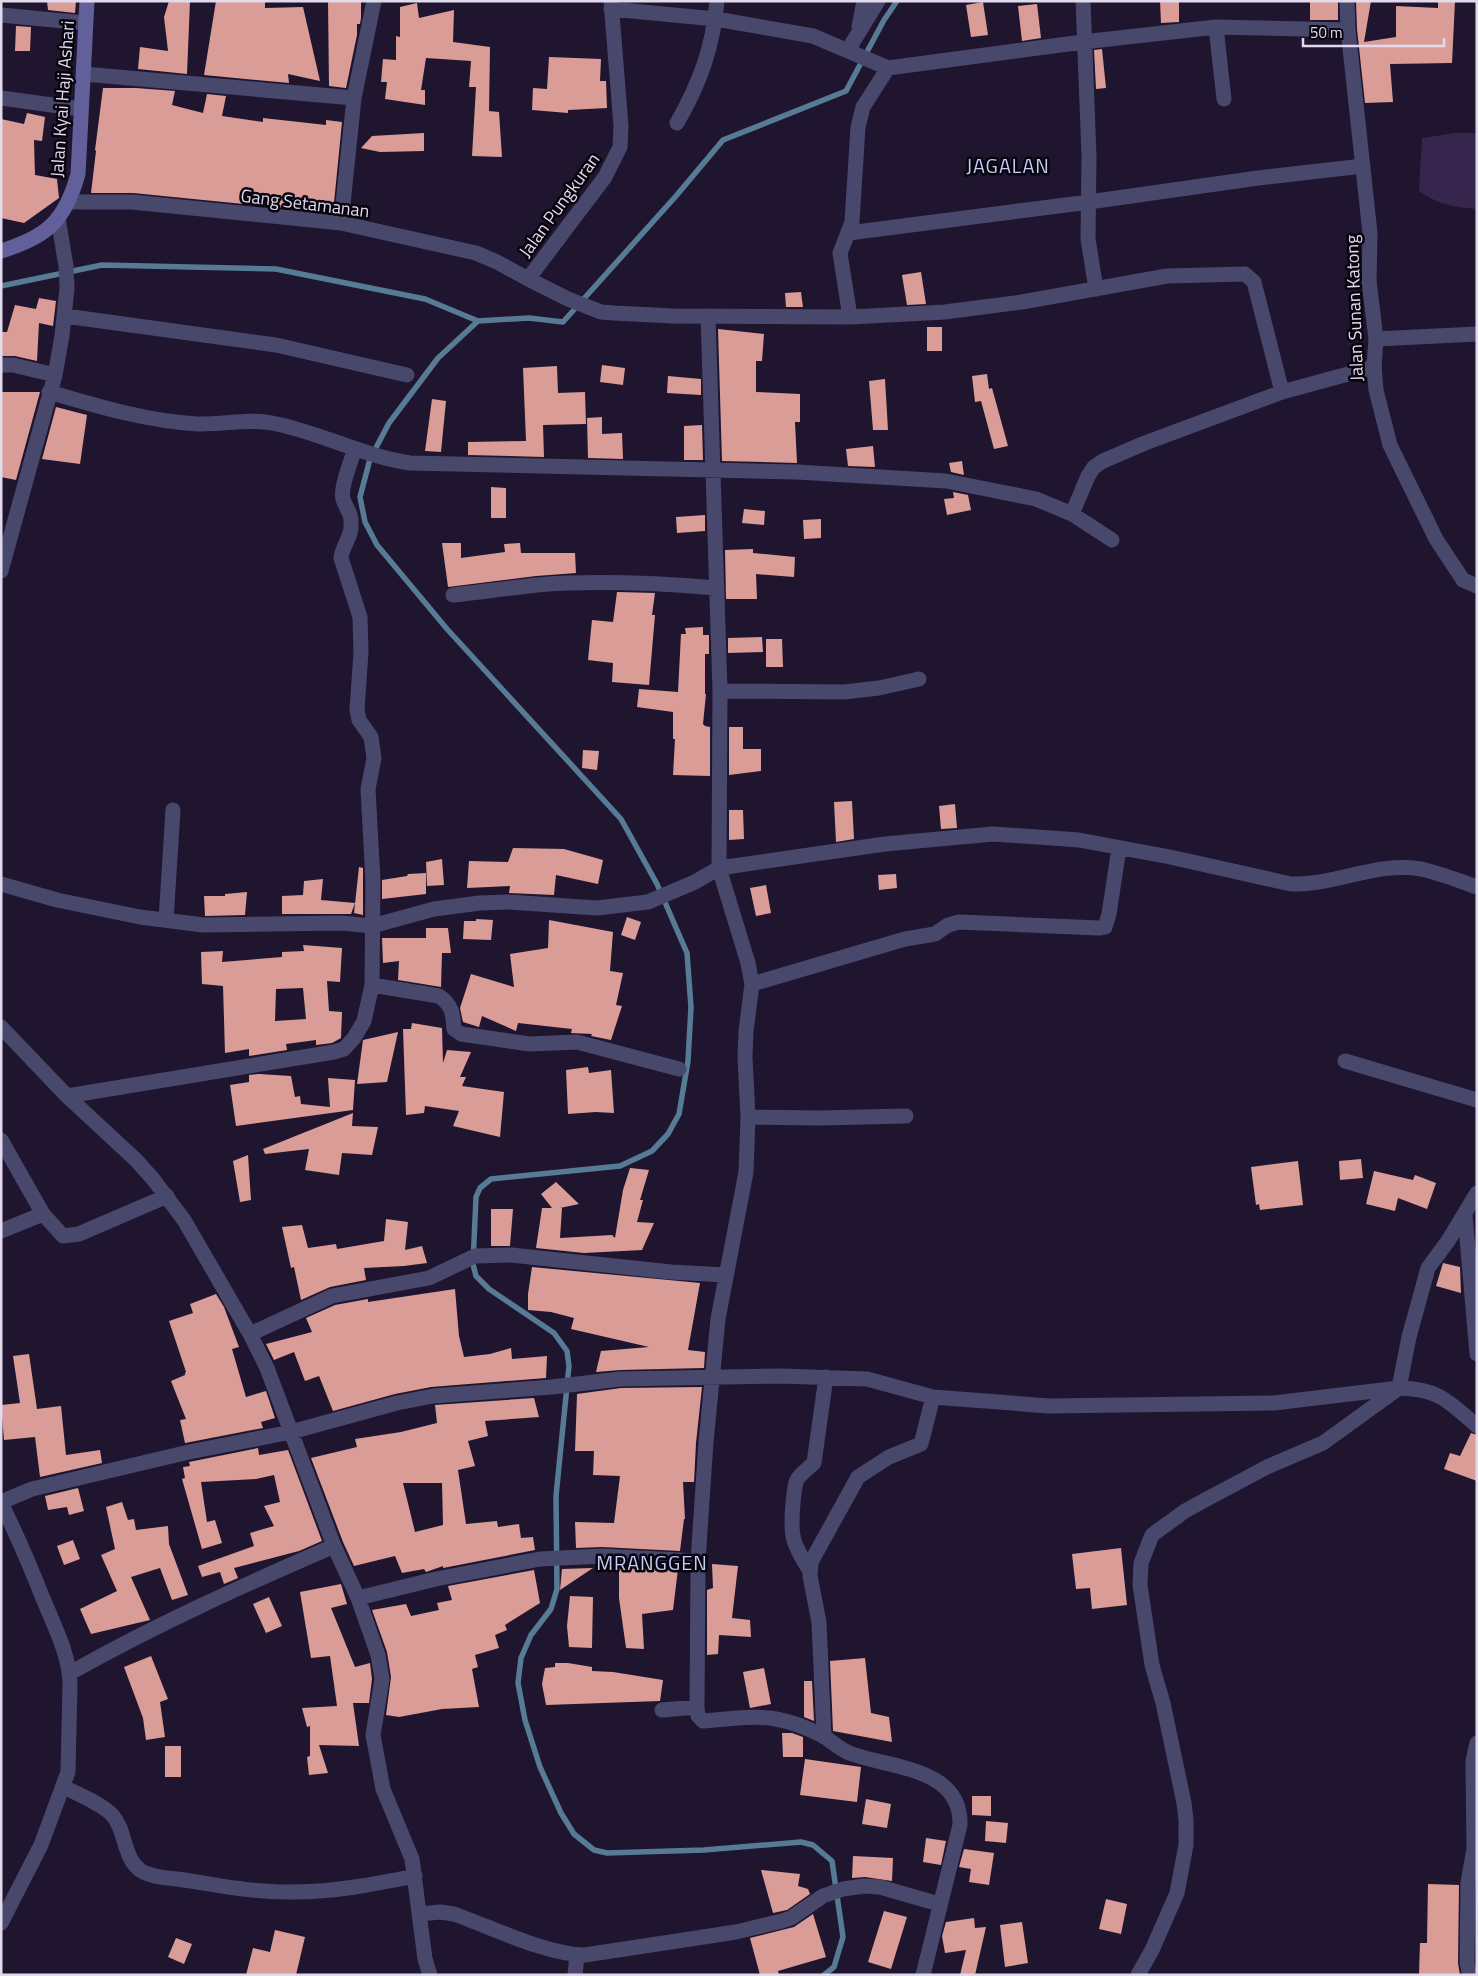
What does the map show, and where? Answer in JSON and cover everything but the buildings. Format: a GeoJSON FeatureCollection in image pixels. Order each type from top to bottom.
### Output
{"type":"FeatureCollection","features":[{"type":"Feature","properties":{"kind":"main road","name":"Jalan Kyai Haji Ashari"},"geometry":{"type":"LineString","coordinates":[[1,251],[27,243],[58,218],[69,202],[78,174],[85,23],[88,1]]}},
{"type":"Feature","properties":{"kind":"street"},"geometry":{"type":"LineString","coordinates":[[342,223],[354,98],[374,1]]}},
{"type":"Feature","properties":{"kind":"street"},"geometry":{"type":"LineString","coordinates":[[677,122],[690,101],[703,71],[716,19],[717,1]]}},
{"type":"Feature","properties":{"kind":"street"},"geometry":{"type":"LineString","coordinates":[[858,35],[864,1]]}},
{"type":"Feature","properties":{"kind":"street"},"geometry":{"type":"LineString","coordinates":[[850,51],[878,1]]}},
{"type":"Feature","properties":{"kind":"street"},"geometry":{"type":"LineString","coordinates":[[1083,1],[1083,42],[1089,156],[1088,239],[1096,289]]}},
{"type":"Feature","properties":{"kind":"street","name":"Jalan Sunan Katong"},"geometry":{"type":"LineString","coordinates":[[1347,1],[1348,30],[1370,233],[1369,281],[1376,339],[1374,367],[1376,390],[1390,444],[1444,553],[1463,580],[1477,586]]}},
{"type":"Feature","properties":{"kind":"street"},"geometry":{"type":"LineString","coordinates":[[611,5],[716,19],[813,36],[884,66],[1216,27],[1348,30]]}},
{"type":"Feature","properties":{"kind":"street","name":"Jalan Pungkuran"},"geometry":{"type":"LineString","coordinates":[[528,280],[605,177],[620,147],[622,126],[611,5]]}},
{"type":"Feature","properties":{"kind":"street"},"geometry":{"type":"LineString","coordinates":[[1,15],[85,23]]}},
{"type":"Feature","properties":{"kind":"street"},"geometry":{"type":"LineString","coordinates":[[1216,27],[1224,99]]}},
{"type":"Feature","properties":{"kind":"street"},"geometry":{"type":"LineString","coordinates":[[850,317],[840,253],[844,240],[850,233],[852,222],[858,127],[863,107],[884,66]]}},
{"type":"Feature","properties":{"kind":"street"},"geometry":{"type":"LineString","coordinates":[[84,74],[354,98]]}},
{"type":"Feature","properties":{"kind":"street"},"geometry":{"type":"LineString","coordinates":[[1,98],[81,109]]}},
{"type":"Feature","properties":{"kind":"street"},"geometry":{"type":"LineString","coordinates":[[850,233],[1258,178],[1363,166]]}},
{"type":"Feature","properties":{"kind":"street","name":"Gang Setamanan"},"geometry":{"type":"LineString","coordinates":[[69,202],[132,202],[342,223],[476,253],[568,299],[601,312],[708,316],[850,317],[945,312],[1022,302],[1167,276],[1246,274],[1254,282],[1282,392]]}},
{"type":"Feature","properties":{"kind":"street"},"geometry":{"type":"LineString","coordinates":[[1,571],[8,518],[55,375],[65,316],[66,266],[58,218]]}},
{"type":"Feature","properties":{"kind":"street"},"geometry":{"type":"LineString","coordinates":[[65,316],[276,345],[408,375]]}},
{"type":"Feature","properties":{"kind":"street"},"geometry":{"type":"LineString","coordinates":[[708,316],[720,692],[719,868],[748,963],[752,984],[746,1031],[748,1117],[746,1172],[718,1319],[698,1561],[698,1716],[703,1721],[774,1719],[798,1724],[851,1754],[936,1779],[954,1797],[961,1813],[960,1825],[939,1904],[924,1975]]}},
{"type":"Feature","properties":{"kind":"street"},"geometry":{"type":"LineString","coordinates":[[1376,339],[1477,334]]}},
{"type":"Feature","properties":{"kind":"street"},"geometry":{"type":"LineString","coordinates":[[1,365],[13,365],[55,375]]}},
{"type":"Feature","properties":{"kind":"street"},"geometry":{"type":"LineString","coordinates":[[1072,514],[1088,476],[1094,467],[1103,461],[1145,443],[1282,392],[1374,367]]}},
{"type":"Feature","properties":{"kind":"street"},"geometry":{"type":"LineString","coordinates":[[49,392],[110,409],[175,422],[198,424],[271,422],[330,438],[382,458],[428,464],[797,472],[946,482],[1036,499],[1072,514],[1112,540]]}},
{"type":"Feature","properties":{"kind":"street"},"geometry":{"type":"LineString","coordinates":[[67,1096],[344,1049],[354,1038],[364,1021],[372,985],[372,881],[368,789],[374,758],[371,737],[359,720],[357,710],[361,652],[360,617],[341,558],[342,551],[349,537],[351,515],[343,498],[343,490],[358,450]]}},
{"type":"Feature","properties":{"kind":"street"},"geometry":{"type":"LineString","coordinates":[[453,596],[538,585],[598,583],[654,583],[716,588]]}},
{"type":"Feature","properties":{"kind":"street"},"geometry":{"type":"LineString","coordinates":[[720,692],[844,692],[879,688],[919,679]]}},
{"type":"Feature","properties":{"kind":"street"},"geometry":{"type":"LineString","coordinates":[[166,920],[172,810]]}},
{"type":"Feature","properties":{"kind":"street"},"geometry":{"type":"LineString","coordinates":[[1,884],[57,900],[203,925],[342,923],[372,926],[434,909],[472,903],[509,902],[597,908],[648,902],[719,868],[885,844],[993,834],[1079,840],[1291,884],[1307,884],[1395,868],[1421,869],[1477,887]]}},
{"type":"Feature","properties":{"kind":"street"},"geometry":{"type":"LineString","coordinates":[[752,984],[905,940],[935,934],[948,925],[959,922],[1105,927],[1109,914],[1119,848]]}},
{"type":"Feature","properties":{"kind":"street"},"geometry":{"type":"LineString","coordinates":[[372,985],[439,996],[453,1010],[454,1029],[461,1034],[530,1044],[577,1042],[679,1069]]}},
{"type":"Feature","properties":{"kind":"street"},"geometry":{"type":"LineString","coordinates":[[1,1027],[67,1096],[136,1160],[167,1196],[184,1220],[250,1334],[267,1368],[334,1546],[358,1598],[378,1655],[382,1674],[373,1735],[383,1789],[407,1845],[415,1876],[426,1959],[430,1975]]}},
{"type":"Feature","properties":{"kind":"street"},"geometry":{"type":"LineString","coordinates":[[1345,1061],[1477,1100]]}},
{"type":"Feature","properties":{"kind":"street"},"geometry":{"type":"LineString","coordinates":[[748,1117],[906,1116]]}},
{"type":"Feature","properties":{"kind":"street"},"geometry":{"type":"LineString","coordinates":[[1,1140],[43,1214],[63,1236],[79,1234],[167,1196]]}},
{"type":"Feature","properties":{"kind":"street"},"geometry":{"type":"LineString","coordinates":[[1138,1975],[1152,1950],[1177,1893],[1186,1845],[1184,1803],[1163,1703],[1152,1665],[1140,1585],[1141,1563],[1152,1535],[1192,1507],[1267,1468],[1323,1443],[1399,1388],[1409,1337],[1428,1268],[1465,1215],[1477,1193]]}},
{"type":"Feature","properties":{"kind":"street"},"geometry":{"type":"LineString","coordinates":[[1,1231],[43,1214]]}},
{"type":"Feature","properties":{"kind":"street"},"geometry":{"type":"LineString","coordinates":[[1465,1215],[1477,1354]]}},
{"type":"Feature","properties":{"kind":"street"},"geometry":{"type":"LineString","coordinates":[[250,1334],[332,1296],[429,1278],[475,1256],[511,1255],[671,1272],[725,1275]]}},
{"type":"Feature","properties":{"kind":"street"},"geometry":{"type":"LineString","coordinates":[[1,1923],[41,1845],[68,1772],[70,1674],[51,1617],[23,1548],[1,1502],[32,1489],[189,1452],[291,1432],[397,1403],[488,1391],[552,1387],[620,1379],[781,1376],[867,1379],[933,1396],[1048,1406],[1274,1403],[1399,1388],[1426,1390],[1435,1394],[1451,1403],[1477,1426]]}},
{"type":"Feature","properties":{"kind":"street"},"geometry":{"type":"LineString","coordinates":[[810,1570],[798,1552],[791,1532],[794,1497],[798,1478],[814,1463],[826,1377]]}},
{"type":"Feature","properties":{"kind":"street"},"geometry":{"type":"LineString","coordinates":[[824,1737],[819,1622],[810,1570],[811,1562],[858,1477],[889,1457],[921,1444],[933,1396]]}},
{"type":"Feature","properties":{"kind":"street"},"geometry":{"type":"LineString","coordinates":[[70,1674],[108,1652],[247,1583],[334,1546]]}},
{"type":"Feature","properties":{"kind":"street"},"geometry":{"type":"LineString","coordinates":[[358,1598],[436,1579],[540,1559],[570,1556],[698,1561]]}},
{"type":"Feature","properties":{"kind":"street"},"geometry":{"type":"LineString","coordinates":[[662,1710],[697,1708]]}},
{"type":"Feature","properties":{"kind":"street"},"geometry":{"type":"LineString","coordinates":[[1470,1975],[1467,1963],[1468,1882],[1476,1849],[1473,1761],[1477,1743]]}},
{"type":"Feature","properties":{"kind":"street"},"geometry":{"type":"LineString","coordinates":[[64,1787],[106,1810],[113,1816],[136,1866],[142,1871],[156,1875],[214,1885],[294,1892],[370,1885],[415,1876]]}},
{"type":"Feature","properties":{"kind":"street"},"geometry":{"type":"LineString","coordinates":[[420,1914],[440,1912],[454,1914],[544,1947],[577,1955],[736,1932],[782,1921],[791,1918],[823,1896],[843,1889],[864,1886],[880,1887],[939,1904]]}},
{"type":"Feature","properties":{"kind":"street"},"geometry":{"type":"LineString","coordinates":[[575,1975],[577,1955]]}},
{"type":"Feature","properties":{"kind":"shaded area"},"geometry":{"type":"Polygon","coordinates":[[[1455,133],[1477,133],[1477,209],[1446,204],[1419,191],[1422,138],[1455,133]]]}},
{"type":"Feature","properties":{"kind":"waterway"},"geometry":{"type":"LineString","coordinates":[[1,286],[102,265],[276,269],[425,299],[478,321],[529,318],[563,322],[676,196],[723,140],[846,91],[884,20],[897,1]]}},
{"type":"Feature","properties":{"kind":"waterway"},"geometry":{"type":"LineString","coordinates":[[478,321],[438,358],[389,423],[370,459],[360,497],[365,522],[377,545],[447,629],[621,819],[657,884],[687,953],[691,1007],[688,1061],[679,1114],[668,1134],[652,1151],[620,1166],[491,1179],[480,1188],[476,1197],[473,1264],[476,1276],[489,1289],[554,1333],[567,1351],[569,1366],[556,1496],[557,1589],[551,1609],[531,1635],[521,1658],[518,1683],[525,1720],[540,1767],[561,1813],[574,1834],[594,1850],[607,1853],[704,1850],[801,1842],[813,1845],[832,1861],[843,1937],[834,1967],[824,1975]]}},
{"type":"Feature","properties":{"kind":"district","name":"JAGALAN"},"geometry":{"type":"Point","coordinates":[1008,165]}},
{"type":"Feature","properties":{"kind":"district","name":"MRANGGEN"},"geometry":{"type":"Point","coordinates":[652,1562]}}]}
